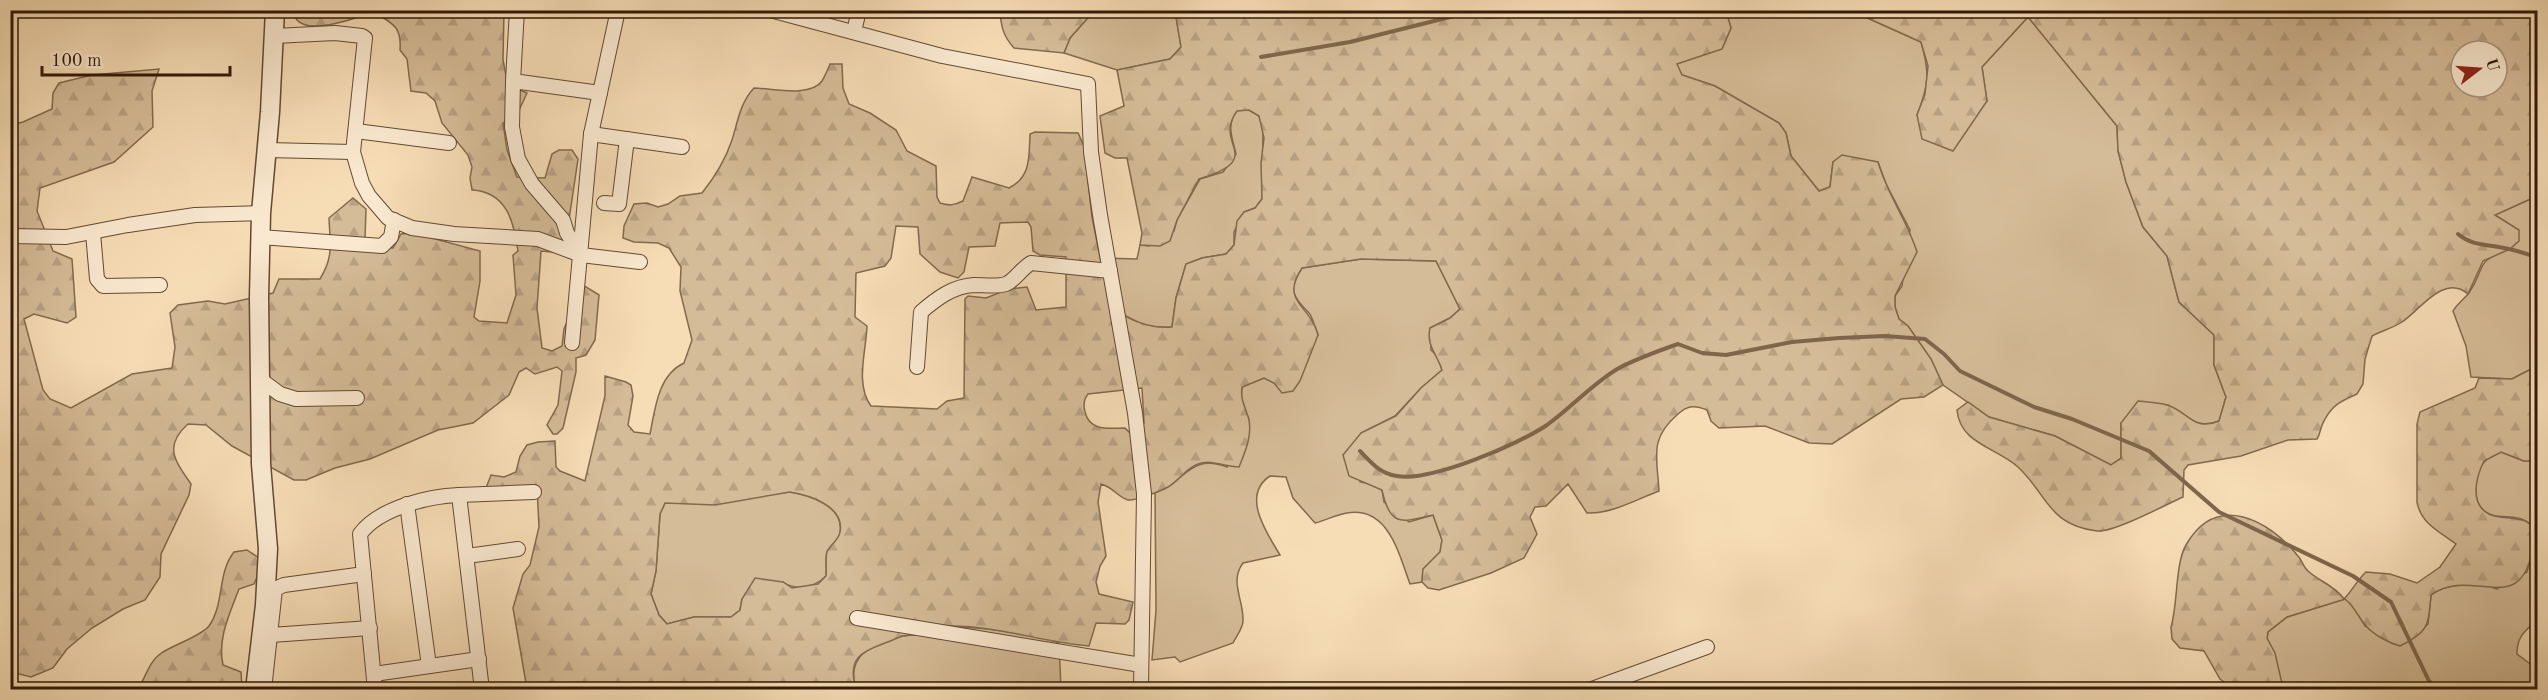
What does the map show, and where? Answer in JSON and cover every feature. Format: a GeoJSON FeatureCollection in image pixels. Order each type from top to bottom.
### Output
{"type":"FeatureCollection","features":[{"type":"Feature","properties":{"kind":"street"},"geometry":{"type":"LineString","coordinates":[[255,690],[265,605],[268,549],[261,464],[260,237],[274,10]]}},
{"type":"Feature","properties":{"kind":"street"},"geometry":{"type":"LineString","coordinates":[[517,10],[512,128],[518,159],[532,184],[563,220],[567,233],[581,255]]}},
{"type":"Feature","properties":{"kind":"street"},"geometry":{"type":"LineString","coordinates":[[572,343],[591,134],[618,10]]}},
{"type":"Feature","properties":{"kind":"street"},"geometry":{"type":"LineString","coordinates":[[770,10],[942,56],[1088,84],[1091,152],[1135,413],[1144,494],[1141,690]]}},
{"type":"Feature","properties":{"kind":"street"},"geometry":{"type":"LineString","coordinates":[[854,32],[859,10]]}},
{"type":"Feature","properties":{"kind":"street"},"geometry":{"type":"LineString","coordinates":[[274,36],[335,33],[364,37],[353,152],[358,174],[369,196],[388,218],[412,228],[454,234],[538,239],[581,255],[640,262]]}},
{"type":"Feature","properties":{"kind":"street"},"geometry":{"type":"LineString","coordinates":[[513,81],[600,93]]}},
{"type":"Feature","properties":{"kind":"street"},"geometry":{"type":"LineString","coordinates":[[356,131],[449,143]]}},
{"type":"Feature","properties":{"kind":"street"},"geometry":{"type":"LineString","coordinates":[[591,134],[682,147]]}},
{"type":"Feature","properties":{"kind":"street"},"geometry":{"type":"LineString","coordinates":[[604,203],[619,204],[627,139]]}},
{"type":"Feature","properties":{"kind":"street"},"geometry":{"type":"LineString","coordinates":[[267,150],[353,152]]}},
{"type":"Feature","properties":{"kind":"street"},"geometry":{"type":"LineString","coordinates":[[10,236],[66,237],[195,215],[261,213]]}},
{"type":"Feature","properties":{"kind":"street"},"geometry":{"type":"LineString","coordinates":[[260,237],[382,246],[391,237],[394,220]]}},
{"type":"Feature","properties":{"kind":"street"},"geometry":{"type":"LineString","coordinates":[[93,233],[97,279],[103,286],[160,285]]}},
{"type":"Feature","properties":{"kind":"street"},"geometry":{"type":"LineString","coordinates":[[917,367],[921,312],[948,292],[970,285],[1004,285],[1011,281],[1022,268],[1031,263],[1110,271]]}},
{"type":"Feature","properties":{"kind":"street"},"geometry":{"type":"LineString","coordinates":[[261,380],[280,394],[296,399],[357,398]]}},
{"type":"Feature","properties":{"kind":"street"},"geometry":{"type":"LineString","coordinates":[[375,690],[360,534],[380,518],[407,504],[434,497],[534,492]]}},
{"type":"Feature","properties":{"kind":"street"},"geometry":{"type":"LineString","coordinates":[[459,495],[482,690]]}},
{"type":"Feature","properties":{"kind":"street"},"geometry":{"type":"LineString","coordinates":[[407,504],[429,666]]}},
{"type":"Feature","properties":{"kind":"street"},"geometry":{"type":"LineString","coordinates":[[467,556],[518,549]]}},
{"type":"Feature","properties":{"kind":"street"},"geometry":{"type":"LineString","coordinates":[[264,690],[275,588],[364,574]]}},
{"type":"Feature","properties":{"kind":"street"},"geometry":{"type":"LineString","coordinates":[[857,618],[1141,665]]}},
{"type":"Feature","properties":{"kind":"street"},"geometry":{"type":"LineString","coordinates":[[271,635],[370,628]]}},
{"type":"Feature","properties":{"kind":"street"},"geometry":{"type":"LineString","coordinates":[[1588,690],[1707,647]]}},
{"type":"Feature","properties":{"kind":"street"},"geometry":{"type":"LineString","coordinates":[[374,674],[478,659]]}},
{"type":"Feature","properties":{"kind":"green space"},"geometry":{"type":"Polygon","coordinates":[[[1000,10],[1094,11],[1070,38],[1064,53],[1014,48],[1003,31],[1000,10]]]}},
{"type":"Feature","properties":{"kind":"green space"},"geometry":{"type":"Polygon","coordinates":[[[293,11],[372,11],[334,24],[312,26],[297,20],[293,11]]]}},
{"type":"Feature","properties":{"kind":"green space"},"geometry":{"type":"Polygon","coordinates":[[[372,11],[504,11],[503,60],[508,85],[527,93],[516,117],[503,123],[507,150],[517,177],[545,178],[552,154],[559,150],[572,150],[578,159],[564,253],[541,251],[537,308],[542,348],[552,351],[562,346],[564,329],[583,285],[599,295],[595,340],[586,355],[576,358],[576,372],[563,428],[557,434],[553,434],[547,425],[558,405],[562,371],[557,367],[535,374],[526,368],[519,372],[509,395],[473,423],[438,430],[370,459],[335,468],[306,480],[294,480],[232,446],[206,425],[188,424],[176,439],[174,454],[191,484],[189,495],[161,554],[160,577],[145,600],[123,609],[92,628],[67,649],[53,668],[31,677],[11,672],[10,125],[23,122],[52,109],[53,93],[59,83],[92,75],[159,69],[152,91],[153,127],[114,162],[40,188],[37,211],[53,251],[72,259],[76,317],[67,323],[34,314],[24,319],[43,390],[50,399],[71,408],[132,374],[172,368],[175,347],[170,313],[178,305],[208,301],[225,304],[273,293],[279,279],[320,279],[329,256],[329,218],[353,198],[366,209],[365,239],[373,247],[393,248],[401,234],[413,233],[480,251],[480,281],[474,317],[479,321],[507,323],[516,295],[513,255],[518,251],[511,219],[507,210],[493,196],[472,190],[470,178],[472,167],[468,155],[442,123],[435,101],[426,93],[411,91],[407,59],[400,50],[397,30],[390,22],[372,11]]]}},
{"type":"Feature","properties":{"kind":"green space"},"geometry":{"type":"Polygon","coordinates":[[[1094,11],[1175,11],[1181,47],[1170,59],[1117,70],[1064,53],[1070,38],[1094,11]]]}},
{"type":"Feature","properties":{"kind":"green space"},"geometry":{"type":"Polygon","coordinates":[[[1175,11],[1726,11],[1731,28],[1722,49],[1677,64],[1682,75],[1715,86],[1779,123],[1786,133],[1791,156],[1819,191],[1830,187],[1833,162],[1842,155],[1878,162],[1886,185],[1917,252],[1895,296],[1895,307],[1899,319],[1908,326],[1931,359],[1943,385],[1924,397],[1901,399],[1832,444],[1809,443],[1765,426],[1719,428],[1711,421],[1707,410],[1688,407],[1669,423],[1659,440],[1656,458],[1659,491],[1615,509],[1587,513],[1568,484],[1546,506],[1535,507],[1530,517],[1537,534],[1524,558],[1491,573],[1439,590],[1428,588],[1422,582],[1423,569],[1440,552],[1442,540],[1433,515],[1405,520],[1393,516],[1385,502],[1382,490],[1349,476],[1343,455],[1361,433],[1396,416],[1421,388],[1442,370],[1429,340],[1430,328],[1450,318],[1460,309],[1436,261],[1361,259],[1302,268],[1296,279],[1295,296],[1318,335],[1300,381],[1293,391],[1282,393],[1274,383],[1264,378],[1242,387],[1250,432],[1239,467],[1208,462],[1198,464],[1168,487],[1131,500],[1125,499],[1101,484],[1098,502],[1106,556],[1100,566],[1096,582],[1099,594],[1133,602],[1129,620],[1125,624],[1096,623],[1089,646],[983,628],[947,626],[922,634],[902,636],[862,654],[853,670],[856,689],[527,689],[513,608],[523,574],[530,565],[539,527],[537,487],[486,488],[491,475],[504,477],[516,472],[520,456],[527,445],[555,441],[556,467],[560,471],[585,481],[605,396],[605,376],[631,385],[633,396],[628,425],[634,432],[650,434],[663,384],[675,368],[684,363],[692,340],[680,291],[681,267],[669,248],[658,243],[634,242],[623,238],[624,226],[634,204],[647,203],[658,207],[680,196],[702,193],[723,161],[742,106],[754,88],[790,91],[809,89],[822,81],[830,64],[842,64],[843,88],[849,104],[870,113],[896,130],[907,151],[936,166],[937,197],[940,203],[946,205],[963,201],[972,177],[1009,188],[1016,183],[1027,166],[1030,134],[1035,132],[1078,133],[1084,146],[1092,217],[1110,307],[1140,323],[1155,327],[1172,327],[1176,298],[1186,264],[1202,258],[1226,254],[1234,245],[1237,221],[1244,212],[1255,208],[1262,199],[1261,163],[1264,138],[1259,116],[1249,110],[1237,111],[1231,123],[1230,133],[1235,157],[1231,164],[1199,179],[1177,220],[1170,241],[1160,246],[1140,245],[1142,233],[1127,158],[1115,158],[1105,153],[1100,116],[1124,106],[1117,70],[1170,59],[1181,47],[1175,11]],[[1028,222],[1000,223],[995,246],[969,247],[964,272],[958,278],[940,272],[920,254],[918,227],[896,226],[891,258],[885,266],[856,273],[855,317],[867,326],[863,388],[871,406],[937,409],[947,401],[964,398],[965,299],[968,296],[986,298],[1009,289],[1027,287],[1036,310],[1066,307],[1066,257],[1040,255],[1033,251],[1031,227],[1028,222]],[[1142,388],[1088,394],[1084,402],[1085,412],[1087,418],[1096,426],[1125,428],[1129,432],[1144,423],[1142,388]],[[790,492],[715,505],[665,503],[660,514],[656,571],[651,594],[659,615],[667,624],[694,617],[731,617],[740,610],[742,599],[755,578],[783,582],[792,588],[818,584],[826,576],[827,552],[839,535],[840,523],[837,515],[824,503],[790,492]]]}},
{"type":"Feature","properties":{"kind":"green space"},"geometry":{"type":"Polygon","coordinates":[[[1726,11],[1852,11],[1921,42],[1927,79],[1917,115],[1987,101],[1982,67],[2028,17],[2117,126],[2118,151],[2126,182],[2143,227],[2167,256],[2179,302],[2214,335],[2214,365],[2226,397],[2219,421],[2198,423],[2168,405],[2121,423],[2121,458],[2111,465],[2055,436],[1989,417],[1943,385],[1931,359],[1908,326],[1899,319],[1895,307],[1895,296],[1902,286],[1910,230],[1886,184],[1878,162],[1833,162],[1830,187],[1819,191],[1791,156],[1786,133],[1779,123],[1715,86],[1682,75],[1676,64],[1722,49],[1731,28],[1726,11]]]}},
{"type":"Feature","properties":{"kind":"green space"},"geometry":{"type":"Polygon","coordinates":[[[1852,11],[2537,11],[2537,196],[2495,215],[2519,230],[2519,241],[2510,249],[2483,261],[2468,294],[2459,289],[2441,290],[2402,322],[2372,336],[2365,359],[2363,384],[2357,394],[2342,401],[2330,411],[2317,439],[2288,440],[2241,456],[2188,465],[2184,470],[2183,497],[2115,528],[2097,531],[2081,528],[2058,515],[2018,467],[1972,438],[1960,421],[1957,410],[1968,402],[1989,417],[2055,436],[2111,465],[2121,458],[2121,423],[2138,401],[2167,405],[2203,424],[2219,421],[2226,397],[2214,365],[2214,335],[2179,302],[2167,256],[2143,227],[2126,182],[2118,151],[2117,126],[2028,17],[1982,67],[1987,101],[1953,151],[1922,139],[1917,115],[1925,94],[1928,66],[1921,42],[1852,11]]]}},
{"type":"Feature","properties":{"kind":"green space"},"geometry":{"type":"Polygon","coordinates":[[[1237,110],[1249,110],[1259,116],[1263,127],[1262,199],[1255,208],[1244,212],[1234,232],[1234,245],[1226,254],[1202,258],[1186,264],[1176,298],[1172,327],[1155,327],[1125,316],[1110,307],[1102,258],[1137,259],[1140,245],[1149,246],[1174,231],[1177,220],[1200,179],[1223,172],[1236,154],[1231,126],[1237,110]]]}},
{"type":"Feature","properties":{"kind":"green space"},"geometry":{"type":"Polygon","coordinates":[[[2537,196],[2537,366],[2512,379],[2471,377],[2466,346],[2453,311],[2469,293],[2482,266],[2491,258],[2510,249],[2495,215],[2537,196]]]}},
{"type":"Feature","properties":{"kind":"green space"},"geometry":{"type":"Polygon","coordinates":[[[1361,259],[1436,261],[1460,309],[1450,318],[1430,328],[1431,350],[1439,358],[1442,370],[1421,388],[1395,416],[1361,433],[1360,482],[1371,484],[1382,490],[1384,502],[1409,522],[1433,515],[1442,540],[1440,552],[1423,569],[1422,582],[1410,584],[1390,535],[1373,517],[1361,513],[1347,513],[1315,523],[1293,498],[1286,477],[1270,476],[1257,493],[1257,503],[1263,525],[1280,555],[1243,563],[1239,570],[1237,584],[1243,621],[1233,643],[1180,662],[1175,657],[1152,660],[1156,610],[1155,491],[1196,466],[1215,464],[1227,467],[1249,420],[1241,398],[1242,387],[1264,378],[1274,383],[1312,346],[1318,335],[1310,315],[1294,292],[1295,282],[1302,268],[1361,259]]]}},
{"type":"Feature","properties":{"kind":"green space"},"geometry":{"type":"Polygon","coordinates":[[[2537,366],[2537,461],[2524,461],[2501,452],[2484,461],[2476,490],[2483,510],[2495,516],[2525,521],[2534,531],[2528,565],[2520,580],[2508,586],[2447,587],[2431,595],[2426,626],[2417,636],[2400,646],[2369,629],[2345,599],[2287,617],[2268,632],[2267,638],[2275,653],[2283,688],[2229,686],[2220,679],[2204,651],[2180,648],[2172,639],[2171,627],[2182,553],[2198,529],[2212,519],[2227,515],[2242,517],[2257,522],[2272,531],[2286,543],[2306,569],[2336,590],[2344,599],[2366,572],[2390,574],[2417,583],[2440,567],[2456,544],[2427,522],[2419,510],[2417,502],[2417,424],[2420,412],[2475,388],[2479,378],[2512,379],[2537,366]]]}},
{"type":"Feature","properties":{"kind":"green space"},"geometry":{"type":"Polygon","coordinates":[[[2501,452],[2524,461],[2537,461],[2537,620],[2520,638],[2517,654],[2537,669],[2537,689],[2283,689],[2267,638],[2268,632],[2287,617],[2345,599],[2354,606],[2365,626],[2411,640],[2428,624],[2431,595],[2445,588],[2463,585],[2481,585],[2497,589],[2527,572],[2535,537],[2532,527],[2521,519],[2487,513],[2482,509],[2477,498],[2477,478],[2482,465],[2488,458],[2501,452]]]}},
{"type":"Feature","properties":{"kind":"green space"},"geometry":{"type":"Polygon","coordinates":[[[790,492],[815,499],[831,509],[837,516],[840,533],[827,552],[826,576],[811,586],[794,587],[783,582],[742,599],[740,610],[731,617],[694,617],[667,624],[659,615],[651,594],[656,571],[660,514],[665,503],[689,503],[790,492]]]}},
{"type":"Feature","properties":{"kind":"green space"},"geometry":{"type":"Polygon","coordinates":[[[247,550],[259,558],[258,575],[254,584],[239,589],[225,626],[222,646],[223,665],[241,672],[242,689],[137,690],[160,654],[199,634],[209,626],[217,608],[229,560],[234,552],[247,550]]]}},
{"type":"Feature","properties":{"kind":"green space"},"geometry":{"type":"Polygon","coordinates":[[[944,626],[1002,631],[1059,643],[1061,689],[856,689],[855,667],[858,659],[872,646],[903,636],[933,631],[944,626]]]}},
{"type":"Feature","properties":{"kind":"waterway"},"geometry":{"type":"LineString","coordinates":[[1261,57],[1350,42],[1466,13],[1489,17],[1512,15],[1530,10]]}},
{"type":"Feature","properties":{"kind":"waterway"},"geometry":{"type":"LineString","coordinates":[[2458,234],[2472,242],[2509,249],[2538,258]]}},
{"type":"Feature","properties":{"kind":"waterway"},"geometry":{"type":"LineString","coordinates":[[1360,451],[1372,464],[1391,475],[1412,476],[1452,468],[1534,433],[1619,368],[1678,344],[1702,353],[1726,355],[1792,342],[1839,338],[1885,336],[1925,339],[1960,371],[2034,407],[2072,419],[2149,451],[2219,512],[2353,576],[2391,602],[2429,681],[2441,690]]}}]}
